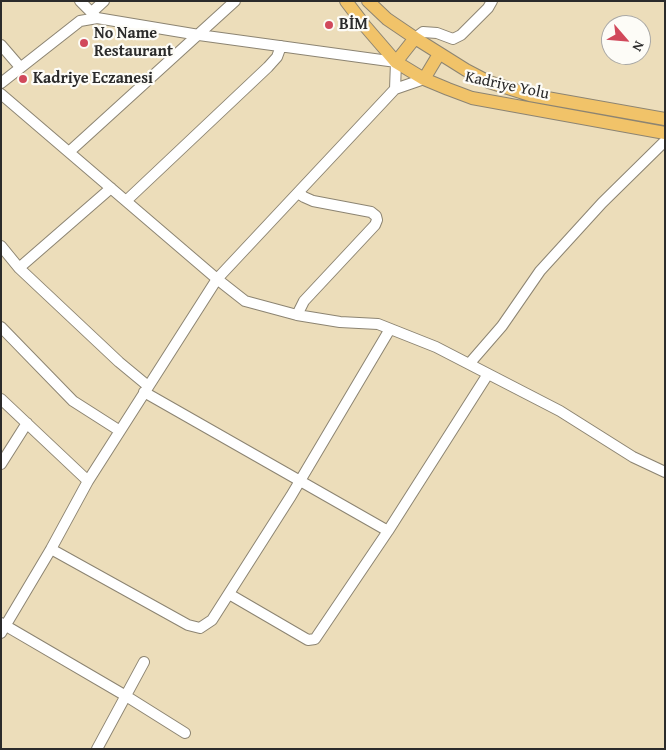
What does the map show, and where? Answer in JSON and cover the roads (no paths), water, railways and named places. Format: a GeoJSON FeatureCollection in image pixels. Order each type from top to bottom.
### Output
{"type":"FeatureCollection","features":[{"type":"Feature","properties":{"kind":"main road","name":"Kadriye Yolu"},"geometry":{"type":"LineString","coordinates":[[346,1],[396,62],[424,79],[448,89],[472,98],[665,133]]}},
{"type":"Feature","properties":{"kind":"main road","name":"Kadriye Yolu"},"geometry":{"type":"LineString","coordinates":[[368,1],[387,19],[438,54],[488,82],[530,96],[665,119]]}},
{"type":"Feature","properties":{"kind":"main road"},"geometry":{"type":"LineString","coordinates":[[396,62],[415,38]]}},
{"type":"Feature","properties":{"kind":"main road"},"geometry":{"type":"LineString","coordinates":[[424,79],[438,54]]}},
{"type":"Feature","properties":{"kind":"street"},"geometry":{"type":"LineString","coordinates":[[1,83],[80,21],[94,15],[104,1]]}},
{"type":"Feature","properties":{"kind":"street"},"geometry":{"type":"LineString","coordinates":[[69,152],[235,1]]}},
{"type":"Feature","properties":{"kind":"street"},"geometry":{"type":"LineString","coordinates":[[415,38],[423,32],[436,33],[453,39],[461,35],[488,8],[492,1]]}},
{"type":"Feature","properties":{"kind":"street"},"geometry":{"type":"LineString","coordinates":[[83,2],[94,15],[199,35],[396,62],[395,89]]}},
{"type":"Feature","properties":{"kind":"street"},"geometry":{"type":"LineString","coordinates":[[1,45],[20,67]]}},
{"type":"Feature","properties":{"kind":"street"},"geometry":{"type":"LineString","coordinates":[[126,201],[268,67],[277,56],[281,46]]}},
{"type":"Feature","properties":{"kind":"street"},"geometry":{"type":"LineString","coordinates":[[185,733],[126,696],[3,627],[51,549],[88,481],[217,279],[395,89],[424,79]]}},
{"type":"Feature","properties":{"kind":"street"},"geometry":{"type":"LineString","coordinates":[[1,94],[245,301],[297,315],[340,322],[378,324],[436,346],[560,411],[634,458],[665,472]]}},
{"type":"Feature","properties":{"kind":"street"},"geometry":{"type":"LineString","coordinates":[[469,364],[502,326],[540,271],[602,203],[665,141]]}},
{"type":"Feature","properties":{"kind":"street"},"geometry":{"type":"LineString","coordinates":[[19,268],[111,188]]}},
{"type":"Feature","properties":{"kind":"street"},"geometry":{"type":"LineString","coordinates":[[297,315],[304,301],[375,225],[377,220],[376,216],[371,212],[313,200],[298,193]]}},
{"type":"Feature","properties":{"kind":"street"},"geometry":{"type":"LineString","coordinates":[[1,246],[19,268],[146,389],[299,481],[388,531]]}},
{"type":"Feature","properties":{"kind":"street"},"geometry":{"type":"LineString","coordinates":[[1,327],[73,401],[120,431]]}},
{"type":"Feature","properties":{"kind":"street"},"geometry":{"type":"LineString","coordinates":[[51,549],[188,625],[200,628],[212,620],[229,594],[390,329]]}},
{"type":"Feature","properties":{"kind":"street"},"geometry":{"type":"LineString","coordinates":[[229,594],[308,640],[315,639],[388,531],[488,374]]}},
{"type":"Feature","properties":{"kind":"street"},"geometry":{"type":"LineString","coordinates":[[1,399],[88,481]]}},
{"type":"Feature","properties":{"kind":"street"},"geometry":{"type":"LineString","coordinates":[[1,464],[27,423]]}},
{"type":"Feature","properties":{"kind":"street"},"geometry":{"type":"LineString","coordinates":[[97,749],[144,662]]}},
{"type":"Feature","properties":{"kind":"place","name":"BİM"},"geometry":{"type":"Point","coordinates":[329,25]}},
{"type":"Feature","properties":{"kind":"place","name":"No Name Restaurant"},"geometry":{"type":"Point","coordinates":[84,43]}},
{"type":"Feature","properties":{"kind":"place","name":"Kadriye Eczanesi"},"geometry":{"type":"Point","coordinates":[23,79]}}]}
